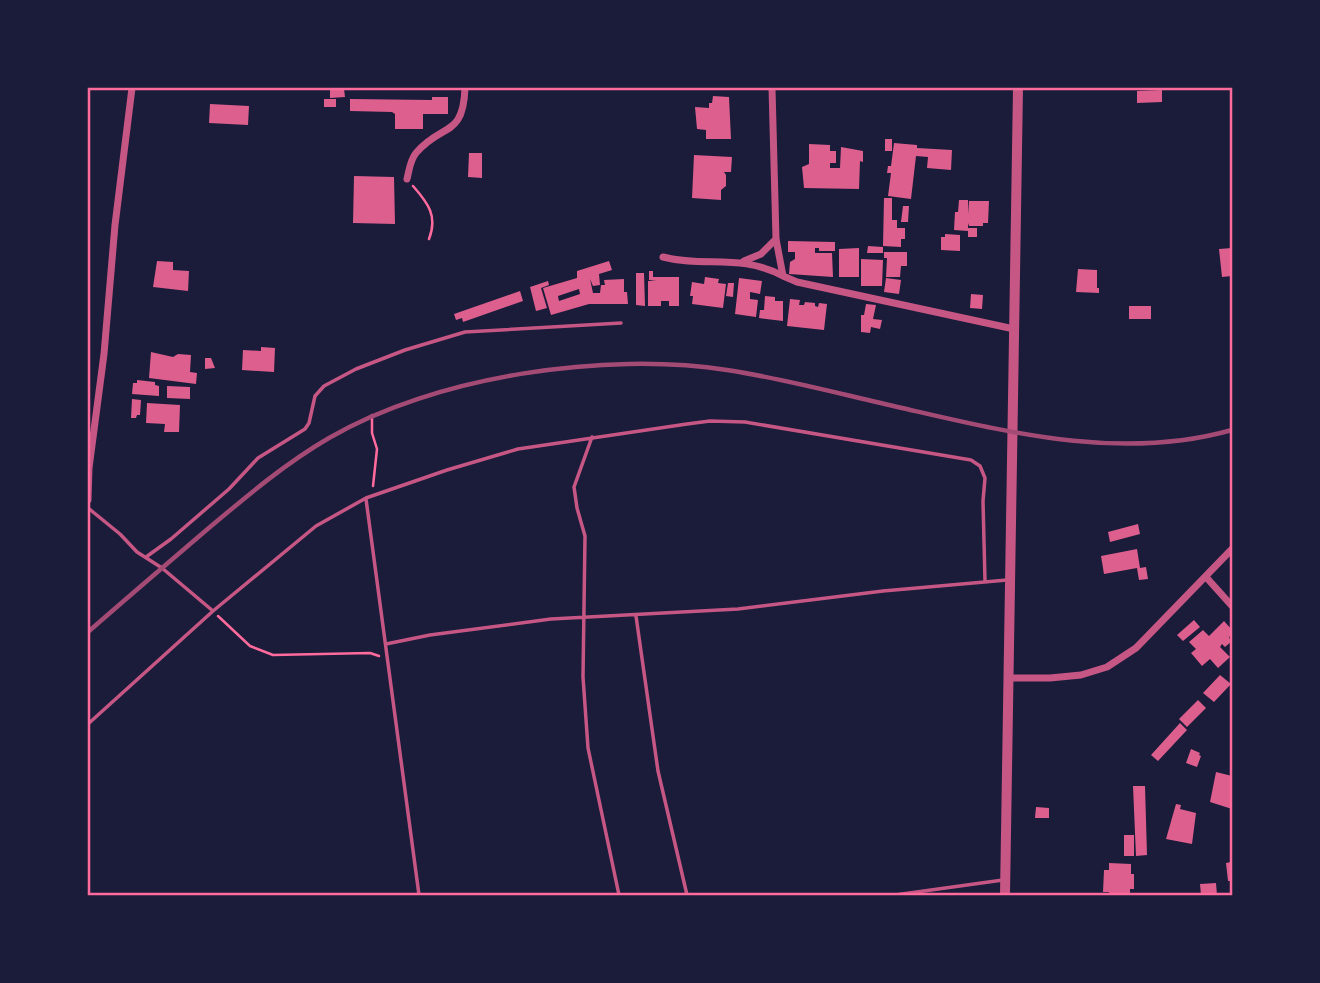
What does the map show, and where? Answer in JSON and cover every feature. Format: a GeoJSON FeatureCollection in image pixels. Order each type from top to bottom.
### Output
{"type":"FeatureCollection","features":[{"type":"Feature","properties":{"kind":"street"},"geometry":{"type":"LineString","coordinates":[[88,499],[89,468],[132,88]]}},
{"type":"Feature","properties":{"kind":"street"},"geometry":{"type":"LineString","coordinates":[[407,179],[413,155],[436,135],[453,128],[462,114],[465,88]]}},
{"type":"Feature","properties":{"kind":"street"},"geometry":{"type":"LineString","coordinates":[[772,88],[776,239],[783,276]]}},
{"type":"Feature","properties":{"kind":"street"},"geometry":{"type":"LineString","coordinates":[[1005,895],[1018,88]]}},
{"type":"Feature","properties":{"kind":"street"},"geometry":{"type":"LineString","coordinates":[[740,262],[761,254],[776,239]]}},
{"type":"Feature","properties":{"kind":"street"},"geometry":{"type":"LineString","coordinates":[[663,257],[674,260],[740,262],[764,267],[797,282],[1014,329]]}},
{"type":"Feature","properties":{"kind":"street"},"geometry":{"type":"LineString","coordinates":[[1007,678],[1081,675],[1107,667],[1136,649],[1233,549]]}},
{"type":"Feature","properties":{"kind":"street"},"geometry":{"type":"LineString","coordinates":[[1206,577],[1233,606]]}},
{"type":"Feature","properties":{"kind":"lane"},"geometry":{"type":"LineString","coordinates":[[146,557],[171,540],[229,489],[258,458],[304,429],[309,422],[315,396],[324,386],[356,369],[453,334],[621,323]]}},
{"type":"Feature","properties":{"kind":"lane"},"geometry":{"type":"LineString","coordinates":[[88,724],[214,611],[316,526],[366,498],[480,459],[519,449],[592,437],[710,421],[745,422],[971,460],[980,466],[985,478],[985,582]]}},
{"type":"Feature","properties":{"kind":"lane"},"geometry":{"type":"LineString","coordinates":[[592,437],[574,487],[585,536],[583,677],[588,748],[619,895]]}},
{"type":"Feature","properties":{"kind":"lane"},"geometry":{"type":"LineString","coordinates":[[366,498],[419,895]]}},
{"type":"Feature","properties":{"kind":"lane"},"geometry":{"type":"LineString","coordinates":[[88,508],[214,611]]}},
{"type":"Feature","properties":{"kind":"lane"},"geometry":{"type":"LineString","coordinates":[[386,644],[526,621],[750,608],[883,591],[1009,580]]}},
{"type":"Feature","properties":{"kind":"lane"},"geometry":{"type":"LineString","coordinates":[[636,616],[658,771],[687,895]]}},
{"type":"Feature","properties":{"kind":"lane"},"geometry":{"type":"LineString","coordinates":[[895,895],[1005,880]]}},
{"type":"Feature","properties":{"kind":"path"},"geometry":{"type":"LineString","coordinates":[[407,179],[430,207],[433,229],[429,239]]}},
{"type":"Feature","properties":{"kind":"path"},"geometry":{"type":"LineString","coordinates":[[366,498],[375,483],[373,474],[377,449],[372,433],[372,415]]}},
{"type":"Feature","properties":{"kind":"path"},"geometry":{"type":"LineString","coordinates":[[214,611],[250,646],[273,655],[369,653],[389,659]]}},
{"type":"Feature","properties":{"kind":"building"},"geometry":{"type":"Polygon","coordinates":[[[330,89],[344,89],[345,97],[330,98],[330,89]]]}},
{"type":"Feature","properties":{"kind":"building"},"geometry":{"type":"Polygon","coordinates":[[[1162,90],[1162,102],[1137,103],[1137,91],[1162,90]]]}},
{"type":"Feature","properties":{"kind":"building"},"geometry":{"type":"Polygon","coordinates":[[[713,96],[729,97],[731,139],[706,139],[706,130],[697,129],[695,107],[709,108],[713,96]]]}},
{"type":"Feature","properties":{"kind":"building"},"geometry":{"type":"Polygon","coordinates":[[[432,97],[448,97],[448,114],[423,114],[423,129],[395,129],[395,114],[392,112],[350,111],[350,99],[432,100],[432,97]]]}},
{"type":"Feature","properties":{"kind":"building"},"geometry":{"type":"Polygon","coordinates":[[[324,99],[336,99],[336,107],[324,107],[324,99]]]}},
{"type":"Feature","properties":{"kind":"building"},"geometry":{"type":"Polygon","coordinates":[[[210,104],[249,106],[248,125],[209,123],[210,104]]]}},
{"type":"Feature","properties":{"kind":"building"},"geometry":{"type":"Polygon","coordinates":[[[885,139],[892,139],[892,151],[885,151],[885,139]]]}},
{"type":"Feature","properties":{"kind":"building"},"geometry":{"type":"Polygon","coordinates":[[[894,143],[917,145],[917,148],[952,150],[951,170],[927,168],[928,157],[916,156],[911,199],[888,196],[891,173],[887,173],[888,166],[891,166],[894,143]]]}},
{"type":"Feature","properties":{"kind":"building"},"geometry":{"type":"Polygon","coordinates":[[[809,144],[830,145],[830,151],[836,151],[836,163],[830,163],[830,168],[840,168],[841,147],[863,151],[859,189],[804,188],[802,167],[809,164],[809,144]]]}},
{"type":"Feature","properties":{"kind":"building"},"geometry":{"type":"Polygon","coordinates":[[[469,153],[482,153],[482,178],[468,177],[469,153]]]}},
{"type":"Feature","properties":{"kind":"building"},"geometry":{"type":"Polygon","coordinates":[[[694,155],[732,157],[731,172],[724,172],[726,186],[721,190],[721,200],[692,198],[694,155]]]}},
{"type":"Feature","properties":{"kind":"building"},"geometry":{"type":"Polygon","coordinates":[[[354,176],[394,177],[395,224],[353,223],[354,176]]]}},
{"type":"Feature","properties":{"kind":"building"},"geometry":{"type":"Polygon","coordinates":[[[884,198],[892,198],[892,220],[897,220],[897,228],[905,228],[905,239],[901,239],[901,247],[883,246],[884,198]]]}},
{"type":"Feature","properties":{"kind":"building"},"geometry":{"type":"Polygon","coordinates":[[[959,200],[968,200],[968,214],[969,201],[989,201],[988,223],[983,223],[983,226],[969,226],[968,223],[968,228],[977,228],[977,237],[968,237],[968,231],[954,230],[959,200]]]}},
{"type":"Feature","properties":{"kind":"building"},"geometry":{"type":"Polygon","coordinates":[[[903,206],[909,206],[908,222],[901,222],[903,206]]]}},
{"type":"Feature","properties":{"kind":"building"},"geometry":{"type":"Polygon","coordinates":[[[945,234],[960,235],[960,251],[941,250],[941,237],[945,237],[945,234]]]}},
{"type":"Feature","properties":{"kind":"building"},"geometry":{"type":"Polygon","coordinates":[[[788,241],[835,242],[835,251],[819,251],[819,248],[815,248],[815,253],[832,253],[833,277],[789,274],[790,262],[795,259],[795,252],[788,252],[788,241]]]}},
{"type":"Feature","properties":{"kind":"building"},"geometry":{"type":"Polygon","coordinates":[[[868,246],[883,247],[883,253],[867,253],[868,246]]]}},
{"type":"Feature","properties":{"kind":"building"},"geometry":{"type":"Polygon","coordinates":[[[859,248],[859,277],[839,277],[839,249],[859,248]]]}},
{"type":"Feature","properties":{"kind":"building"},"geometry":{"type":"Polygon","coordinates":[[[1232,248],[1232,276],[1222,277],[1219,249],[1232,248]]]}},
{"type":"Feature","properties":{"kind":"building"},"geometry":{"type":"Polygon","coordinates":[[[884,252],[907,252],[907,266],[901,266],[900,277],[886,277],[887,258],[884,258],[884,252]]]}},
{"type":"Feature","properties":{"kind":"building"},"geometry":{"type":"Polygon","coordinates":[[[861,259],[883,260],[882,286],[861,286],[861,259]]]}},
{"type":"Feature","properties":{"kind":"building"},"geometry":{"type":"Polygon","coordinates":[[[157,261],[173,262],[173,270],[189,271],[188,291],[153,287],[157,261]]]}},
{"type":"Feature","properties":{"kind":"building"},"geometry":{"type":"Polygon","coordinates":[[[609,261],[612,270],[599,274],[600,285],[593,286],[590,279],[593,293],[600,293],[601,285],[605,285],[604,280],[624,279],[628,304],[589,304],[551,315],[543,288],[577,278],[577,271],[609,261]],[[579,289],[558,296],[559,301],[580,294],[579,289]]]}},
{"type":"Feature","properties":{"kind":"building"},"geometry":{"type":"Polygon","coordinates":[[[1078,269],[1097,270],[1099,293],[1076,292],[1078,269]]]}},
{"type":"Feature","properties":{"kind":"building"},"geometry":{"type":"Polygon","coordinates":[[[649,271],[653,271],[653,277],[679,277],[679,306],[669,306],[669,301],[661,301],[661,306],[648,306],[648,281],[656,281],[649,280],[649,271]]]}},
{"type":"Feature","properties":{"kind":"building"},"geometry":{"type":"Polygon","coordinates":[[[636,273],[644,273],[645,306],[636,305],[636,273]]]}},
{"type":"Feature","properties":{"kind":"building"},"geometry":{"type":"Polygon","coordinates":[[[705,277],[719,279],[718,283],[726,284],[723,308],[692,304],[692,282],[704,284],[705,277]]]}},
{"type":"Feature","properties":{"kind":"building"},"geometry":{"type":"Polygon","coordinates":[[[739,278],[762,281],[760,294],[750,292],[750,299],[758,300],[756,317],[735,314],[739,278]]]}},
{"type":"Feature","properties":{"kind":"building"},"geometry":{"type":"Polygon","coordinates":[[[886,278],[901,280],[899,294],[884,292],[886,278]]]}},
{"type":"Feature","properties":{"kind":"building"},"geometry":{"type":"Polygon","coordinates":[[[548,281],[549,285],[541,288],[547,308],[536,311],[530,287],[548,281]]]}},
{"type":"Feature","properties":{"kind":"building"},"geometry":{"type":"Polygon","coordinates":[[[728,283],[734,283],[733,297],[726,296],[728,283]]]}},
{"type":"Feature","properties":{"kind":"building"},"geometry":{"type":"Polygon","coordinates":[[[520,291],[523,301],[463,322],[462,318],[456,320],[454,314],[520,291]]]}},
{"type":"Feature","properties":{"kind":"building"},"geometry":{"type":"Polygon","coordinates":[[[971,294],[983,295],[982,309],[970,308],[971,294]]]}},
{"type":"Feature","properties":{"kind":"building"},"geometry":{"type":"Polygon","coordinates":[[[765,296],[775,297],[775,301],[783,301],[783,321],[759,318],[760,310],[764,310],[765,296]]]}},
{"type":"Feature","properties":{"kind":"building"},"geometry":{"type":"Polygon","coordinates":[[[790,299],[800,300],[799,305],[804,305],[805,302],[815,303],[818,307],[819,303],[827,304],[824,330],[787,326],[790,299]]]}},
{"type":"Feature","properties":{"kind":"building"},"geometry":{"type":"Polygon","coordinates":[[[866,304],[876,305],[873,319],[882,320],[880,329],[871,327],[870,333],[861,332],[861,315],[864,315],[866,304]]]}},
{"type":"Feature","properties":{"kind":"building"},"geometry":{"type":"Polygon","coordinates":[[[1129,306],[1151,306],[1151,319],[1129,319],[1129,306]]]}},
{"type":"Feature","properties":{"kind":"building"},"geometry":{"type":"Polygon","coordinates":[[[261,347],[275,348],[274,372],[242,370],[243,350],[261,351],[261,347]]]}},
{"type":"Feature","properties":{"kind":"building"},"geometry":{"type":"Polygon","coordinates":[[[151,352],[173,357],[178,354],[191,355],[190,372],[197,373],[196,384],[149,378],[151,352]]]}},
{"type":"Feature","properties":{"kind":"building"},"geometry":{"type":"Polygon","coordinates":[[[205,358],[211,358],[215,368],[205,369],[205,358]]]}},
{"type":"Feature","properties":{"kind":"building"},"geometry":{"type":"Polygon","coordinates":[[[137,380],[155,382],[155,385],[159,386],[159,396],[132,394],[133,383],[137,383],[137,380]]]}},
{"type":"Feature","properties":{"kind":"building"},"geometry":{"type":"Polygon","coordinates":[[[167,386],[190,387],[190,399],[167,398],[167,386]]]}},
{"type":"Feature","properties":{"kind":"building"},"geometry":{"type":"Polygon","coordinates":[[[132,399],[141,400],[140,415],[136,418],[131,418],[132,399]]]}},
{"type":"Feature","properties":{"kind":"building"},"geometry":{"type":"Polygon","coordinates":[[[147,403],[180,405],[179,432],[164,432],[165,424],[146,423],[147,403]]]}},
{"type":"Feature","properties":{"kind":"building"},"geometry":{"type":"Polygon","coordinates":[[[1138,524],[1140,534],[1110,542],[1108,532],[1138,524]]]}},
{"type":"Feature","properties":{"kind":"building"},"geometry":{"type":"Polygon","coordinates":[[[1137,549],[1140,568],[1146,567],[1148,579],[1139,580],[1137,568],[1104,574],[1101,556],[1137,549]]]}},
{"type":"Feature","properties":{"kind":"building"},"geometry":{"type":"Polygon","coordinates":[[[1194,620],[1200,627],[1183,641],[1177,635],[1194,620]]]}},
{"type":"Feature","properties":{"kind":"building"},"geometry":{"type":"Polygon","coordinates":[[[1224,621],[1232,630],[1229,638],[1232,641],[1225,647],[1222,644],[1220,647],[1230,657],[1218,668],[1210,659],[1202,666],[1191,653],[1196,649],[1189,642],[1203,630],[1209,636],[1224,621]]]}},
{"type":"Feature","properties":{"kind":"building"},"geometry":{"type":"Polygon","coordinates":[[[1220,675],[1231,684],[1214,702],[1203,693],[1220,675]]]}},
{"type":"Feature","properties":{"kind":"building"},"geometry":{"type":"Polygon","coordinates":[[[1198,700],[1206,708],[1187,727],[1179,719],[1198,700]]]}},
{"type":"Feature","properties":{"kind":"building"},"geometry":{"type":"Polygon","coordinates":[[[1180,723],[1187,730],[1158,761],[1151,755],[1180,723]]]}},
{"type":"Feature","properties":{"kind":"building"},"geometry":{"type":"Polygon","coordinates":[[[1191,749],[1201,756],[1197,767],[1186,763],[1191,749]]]}},
{"type":"Feature","properties":{"kind":"building"},"geometry":{"type":"Polygon","coordinates":[[[1216,772],[1232,776],[1232,809],[1210,802],[1216,772]]]}},
{"type":"Feature","properties":{"kind":"building"},"geometry":{"type":"Polygon","coordinates":[[[1133,786],[1145,786],[1147,855],[1136,856],[1133,786]]]}},
{"type":"Feature","properties":{"kind":"building"},"geometry":{"type":"Polygon","coordinates":[[[1176,804],[1181,805],[1180,809],[1196,813],[1192,844],[1166,839],[1176,804]]]}},
{"type":"Feature","properties":{"kind":"building"},"geometry":{"type":"Polygon","coordinates":[[[1036,807],[1049,808],[1049,818],[1035,818],[1036,807]]]}},
{"type":"Feature","properties":{"kind":"building"},"geometry":{"type":"Polygon","coordinates":[[[1124,835],[1134,835],[1134,856],[1124,856],[1124,835]]]}},
{"type":"Feature","properties":{"kind":"building"},"geometry":{"type":"Polygon","coordinates":[[[1231,862],[1232,881],[1228,881],[1226,863],[1231,862]]]}},
{"type":"Feature","properties":{"kind":"building"},"geometry":{"type":"Polygon","coordinates":[[[1109,863],[1131,864],[1134,889],[1130,889],[1130,895],[1108,895],[1109,892],[1103,892],[1104,870],[1109,870],[1109,863]]]}},
{"type":"Feature","properties":{"kind":"building"},"geometry":{"type":"Polygon","coordinates":[[[1216,883],[1217,895],[1201,895],[1200,884],[1216,883]]]}},
{"type":"Feature","properties":{"kind":"railway"},"geometry":{"type":"LineString","coordinates":[[88,632],[253,491],[329,438],[372,416],[419,399],[470,384],[522,374],[629,364],[680,365],[727,370],[984,426],[1067,440],[1149,443],[1191,439],[1232,430]]}}]}
